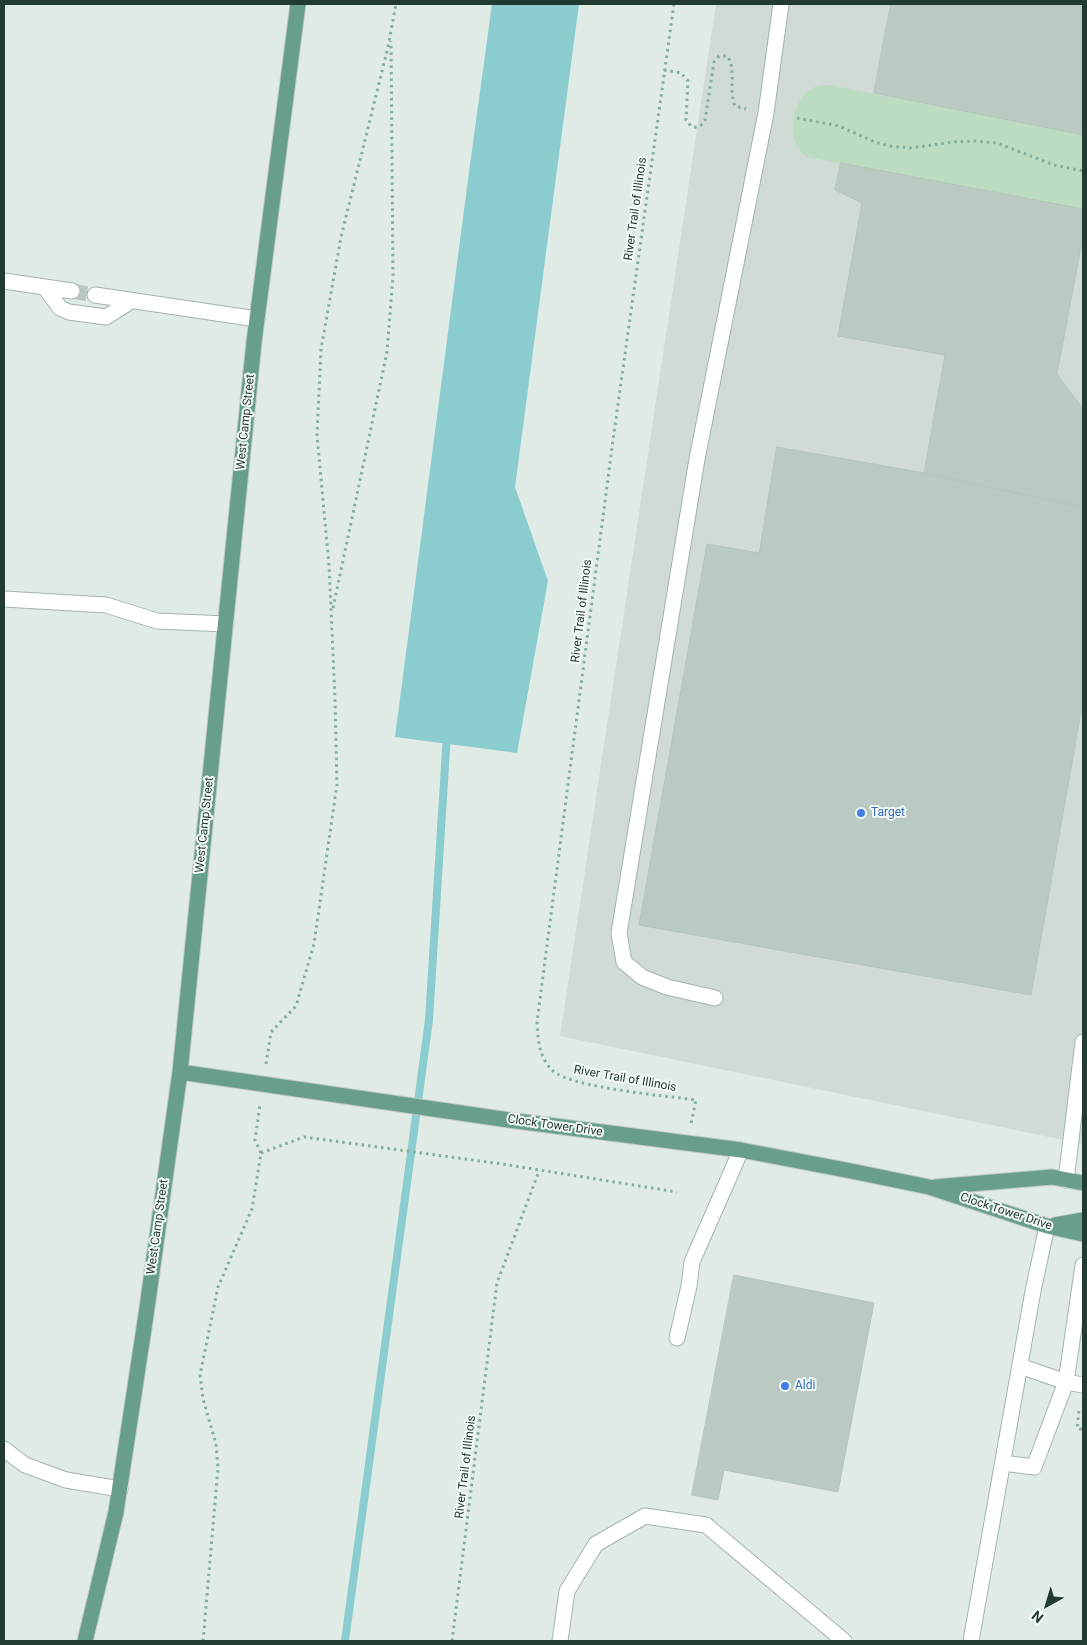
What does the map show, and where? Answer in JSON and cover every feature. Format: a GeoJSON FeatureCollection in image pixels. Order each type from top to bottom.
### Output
{"type":"FeatureCollection","features":[{"type":"Feature","properties":{"kind":"main road","name":"West Camp Street"},"geometry":{"type":"LineString","coordinates":[[85,1641],[120,1489],[180,1072],[258,319],[298,4]]}},
{"type":"Feature","properties":{"kind":"main road","name":"Clock Tower Drive"},"geometry":{"type":"LineString","coordinates":[[180,1072],[509,1120],[741,1150],[851,1170],[929,1187],[1047,1226],[1083,1234]]}},
{"type":"Feature","properties":{"kind":"main road","name":"Clock Tower Drive"},"geometry":{"type":"LineString","coordinates":[[929,1187],[1052,1177],[1083,1183]]}},
{"type":"Feature","properties":{"kind":"main road"},"geometry":{"type":"LineString","coordinates":[[1047,1226],[1083,1220]]}},
{"type":"Feature","properties":{"kind":"lane"},"geometry":{"type":"LineString","coordinates":[[715,998],[667,987],[642,977],[624,962],[619,933],[697,459],[766,112],[781,4]]}},
{"type":"Feature","properties":{"kind":"lane"},"geometry":{"type":"LineString","coordinates":[[4,282],[72,291]]}},
{"type":"Feature","properties":{"kind":"lane"},"geometry":{"type":"LineString","coordinates":[[45,288],[60,308],[69,312],[106,317],[131,301]]}},
{"type":"Feature","properties":{"kind":"lane"},"geometry":{"type":"LineString","coordinates":[[95,295],[258,319]]}},
{"type":"Feature","properties":{"kind":"lane"},"geometry":{"type":"LineString","coordinates":[[4,599],[106,605],[158,621],[226,624]]}},
{"type":"Feature","properties":{"kind":"lane"},"geometry":{"type":"LineString","coordinates":[[1066,1180],[1083,1042]]}},
{"type":"Feature","properties":{"kind":"lane"},"geometry":{"type":"LineString","coordinates":[[677,1338],[689,1286],[692,1262],[741,1150]]}},
{"type":"Feature","properties":{"kind":"lane"},"geometry":{"type":"LineString","coordinates":[[971,1641],[1047,1226]]}},
{"type":"Feature","properties":{"kind":"lane"},"geometry":{"type":"LineString","coordinates":[[1003,1463],[1034,1467],[1066,1382],[1083,1265]]}},
{"type":"Feature","properties":{"kind":"lane"},"geometry":{"type":"LineString","coordinates":[[1020,1366],[1066,1382],[1083,1385]]}},
{"type":"Feature","properties":{"kind":"lane"},"geometry":{"type":"LineString","coordinates":[[4,1449],[25,1465],[66,1480],[120,1489]]}},
{"type":"Feature","properties":{"kind":"lane"},"geometry":{"type":"LineString","coordinates":[[560,1641],[567,1591],[596,1544],[645,1516],[706,1525],[844,1641]]}},
{"type":"Feature","properties":{"kind":"path"},"geometry":{"type":"LineString","coordinates":[[271,1032],[296,1006],[314,944],[337,784],[336,699],[330,565],[317,436],[320,349],[341,237],[391,32],[396,4]]}},
{"type":"Feature","properties":{"kind":"path","name":"River Trail of Illinois"},"geometry":{"type":"LineString","coordinates":[[674,4],[612,450],[537,1022],[538,1043],[546,1062],[554,1072],[565,1078],[589,1085],[696,1100]]}},
{"type":"Feature","properties":{"kind":"path"},"geometry":{"type":"LineString","coordinates":[[332,614],[387,352],[393,275],[391,32]]}},
{"type":"Feature","properties":{"kind":"path"},"geometry":{"type":"LineString","coordinates":[[664,70],[681,73],[688,80],[686,120],[691,126],[701,126],[705,120],[714,62],[719,56],[727,56],[732,63],[731,98],[734,106],[748,110]]}},
{"type":"Feature","properties":{"kind":"path"},"geometry":{"type":"LineString","coordinates":[[797,118],[839,126],[889,146],[910,148],[954,142],[976,141],[997,143],[1054,165],[1083,171]]}},
{"type":"Feature","properties":{"kind":"path"},"geometry":{"type":"LineString","coordinates":[[261,1153],[304,1137],[502,1164],[539,1172],[676,1192]]}},
{"type":"Feature","properties":{"kind":"path"},"geometry":{"type":"LineString","coordinates":[[203,1641],[218,1468],[216,1444],[204,1399],[200,1375],[218,1287],[252,1209],[261,1153],[255,1140]]}},
{"type":"Feature","properties":{"kind":"path","name":"River Trail of Illinois"},"geometry":{"type":"LineString","coordinates":[[452,1641],[497,1283],[539,1172]]}},
{"type":"Feature","properties":{"kind":"path"},"geometry":{"type":"LineString","coordinates":[[1080,1406],[1077,1428],[1083,1430]]}},
{"type":"Feature","properties":{"kind":"shaded area"},"geometry":{"type":"Polygon","coordinates":[[[716,4],[1083,4],[1083,1144],[560,1036],[716,4]]]}},
{"type":"Feature","properties":{"kind":"green space"},"geometry":{"type":"Polygon","coordinates":[[[821,85],[1083,135],[1083,209],[807,157],[799,150],[795,140],[793,129],[794,117],[797,106],[803,97],[811,89],[821,85]]]}},
{"type":"Feature","properties":{"kind":"water"},"geometry":{"type":"Polygon","coordinates":[[[492,4],[579,4],[515,487],[548,581],[517,753],[395,737],[492,4]]]}},
{"type":"Feature","properties":{"kind":"building"},"geometry":{"type":"Polygon","coordinates":[[[891,4],[1083,4],[1083,135],[874,93],[891,4]]]}},
{"type":"Feature","properties":{"kind":"building"},"geometry":{"type":"Polygon","coordinates":[[[841,163],[1083,209],[1083,236],[1057,374],[1083,409],[1083,507],[924,473],[945,355],[838,336],[862,203],[835,190],[841,163]]]}},
{"type":"Feature","properties":{"kind":"building","name":"Target"},"geometry":{"type":"Polygon","coordinates":[[[777,447],[924,473],[1083,508],[1083,700],[1031,995],[639,925],[707,544],[759,553],[777,447]]]}},
{"type":"Feature","properties":{"kind":"building","name":"Aldi"},"geometry":{"type":"Polygon","coordinates":[[[734,1275],[874,1303],[838,1492],[724,1470],[718,1500],[692,1495],[734,1275]]]}},
{"type":"Feature","properties":{"kind":"waterway"},"geometry":{"type":"LineString","coordinates":[[345,1641],[429,1020],[447,734]]}},
{"type":"Feature","properties":{"kind":"tunnel"},"geometry":{"type":"LineString","coordinates":[[72,291],[95,295]]}},
{"type":"Feature","properties":{"kind":"place","name":"Target"},"geometry":{"type":"Point","coordinates":[861,813]}},
{"type":"Feature","properties":{"kind":"place","name":"Aldi"},"geometry":{"type":"Point","coordinates":[785,1386]}}]}
